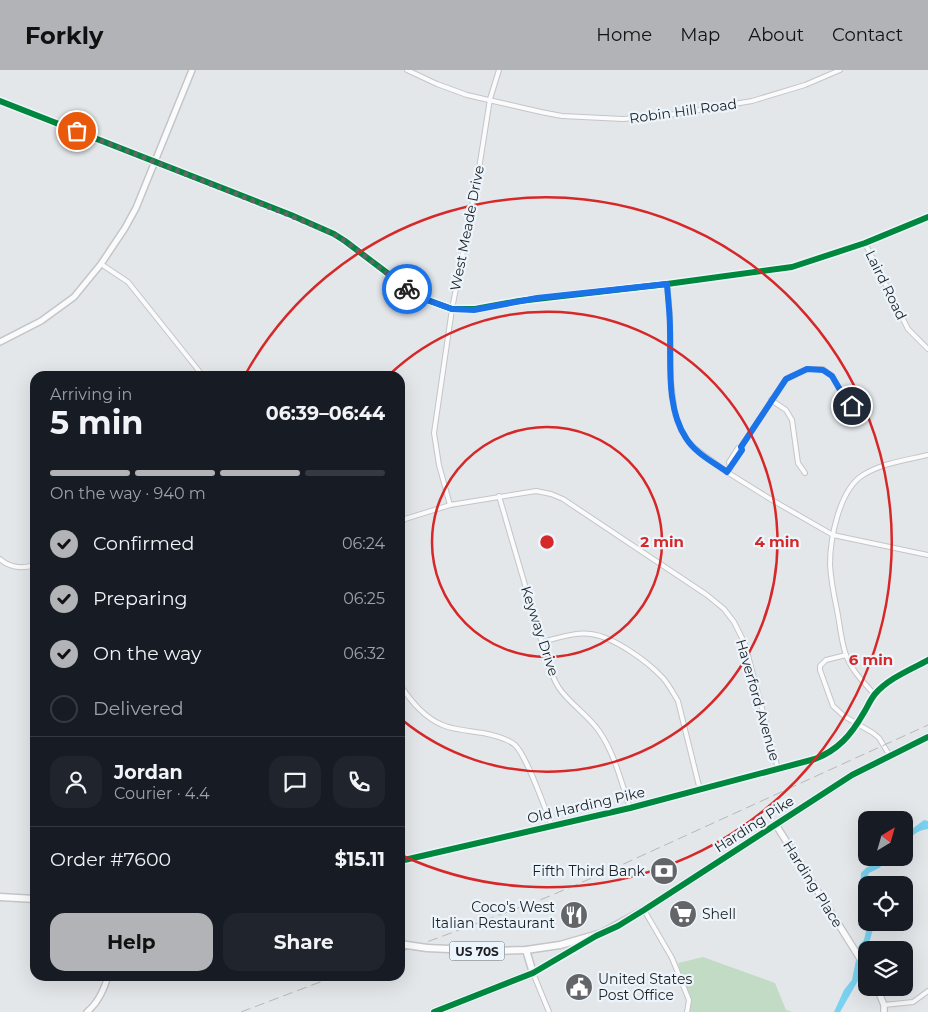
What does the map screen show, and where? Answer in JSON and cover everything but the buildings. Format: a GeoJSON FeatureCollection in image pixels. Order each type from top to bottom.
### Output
{"type":"FeatureCollection","features":[{"type":"Feature","properties":{"kind":"main road","name":"Harding Pike"},"geometry":{"type":"LineString","coordinates":[[405,945],[427,948],[494,951],[526,950],[560,945],[596,936],[618,926],[644,910],[852,775],[928,737]]}},
{"type":"Feature","properties":{"kind":"main road","name":"Harding Place"},"geometry":{"type":"LineString","coordinates":[[776,825],[858,955]]}},
{"type":"Feature","properties":{"kind":"main road"},"geometry":{"type":"LineString","coordinates":[[0,897],[30,899]]}},
{"type":"Feature","properties":{"kind":"main road"},"geometry":{"type":"LineString","coordinates":[[434,1012],[533,973],[596,936]]}},
{"type":"Feature","properties":{"kind":"main road"},"geometry":{"type":"LineString","coordinates":[[526,950],[533,973]]}},
{"type":"Feature","properties":{"kind":"main road"},"geometry":{"type":"LineString","coordinates":[[880,996],[884,1009]]}},
{"type":"Feature","properties":{"kind":"street"},"geometry":{"type":"LineString","coordinates":[[0,342],[41,322],[74,297],[101,264],[136,208],[192,70]]}},
{"type":"Feature","properties":{"kind":"street","name":"Robin Hill Road"},"geometry":{"type":"LineString","coordinates":[[407,70],[467,95],[562,116],[606,119],[638,119],[752,101],[805,85],[840,70]]}},
{"type":"Feature","properties":{"kind":"street","name":"West Meade Drive"},"geometry":{"type":"LineString","coordinates":[[450,505],[434,433],[452,309],[478,175],[490,99],[499,70]]}},
{"type":"Feature","properties":{"kind":"street"},"geometry":{"type":"LineString","coordinates":[[0,101],[334,234],[419,297],[452,309],[474,310],[551,296],[667,284],[792,266],[865,242],[928,217]]}},
{"type":"Feature","properties":{"kind":"street","name":"Laird Road"},"geometry":{"type":"LineString","coordinates":[[865,242],[908,330],[928,349]]}},
{"type":"Feature","properties":{"kind":"street"},"geometry":{"type":"LineString","coordinates":[[101,264],[128,282],[199,371]]}},
{"type":"Feature","properties":{"kind":"street"},"geometry":{"type":"LineString","coordinates":[[667,284],[670,314],[671,380],[675,414],[686,440],[705,458],[788,510],[833,535],[928,555]]}},
{"type":"Feature","properties":{"kind":"street"},"geometry":{"type":"LineString","coordinates":[[727,472],[742,450],[741,447],[786,379],[807,369],[823,370],[832,376],[852,406],[864,414]]}},
{"type":"Feature","properties":{"kind":"street"},"geometry":{"type":"LineString","coordinates":[[771,400],[786,410],[792,420],[798,463],[805,473]]}},
{"type":"Feature","properties":{"kind":"street"},"geometry":{"type":"LineString","coordinates":[[875,695],[856,674],[846,655],[840,630],[830,565],[833,535],[848,489],[862,475],[887,465],[928,455]]}},
{"type":"Feature","properties":{"kind":"street","name":"Haverford Avenue"},"geometry":{"type":"LineString","coordinates":[[405,519],[450,505],[536,491],[563,499],[676,573],[724,609],[734,622],[745,644],[778,769]]}},
{"type":"Feature","properties":{"kind":"street","name":"Keyway Drive"},"geometry":{"type":"LineString","coordinates":[[499,496],[549,667],[560,689],[599,731],[615,761],[630,808]]}},
{"type":"Feature","properties":{"kind":"street"},"geometry":{"type":"LineString","coordinates":[[0,558],[5,563],[18,568],[30,567]]}},
{"type":"Feature","properties":{"kind":"street"},"geometry":{"type":"LineString","coordinates":[[542,642],[572,635],[592,634],[622,646],[655,670],[671,688],[678,700],[700,790]]}},
{"type":"Feature","properties":{"kind":"street"},"geometry":{"type":"LineString","coordinates":[[846,655],[826,660],[820,666],[833,706],[844,716],[866,728],[879,738],[890,756]]}},
{"type":"Feature","properties":{"kind":"street","name":"Old Harding Pike"},"geometry":{"type":"LineString","coordinates":[[405,859],[630,808],[815,758],[833,750],[844,741],[875,695],[888,682],[928,660]]}},
{"type":"Feature","properties":{"kind":"street"},"geometry":{"type":"LineString","coordinates":[[405,692],[421,711],[438,723],[497,736],[514,744],[524,759],[552,826]]}},
{"type":"Feature","properties":{"kind":"street"},"geometry":{"type":"LineString","coordinates":[[644,910],[672,958],[689,1000],[687,1012]]}},
{"type":"Feature","properties":{"kind":"street"},"geometry":{"type":"LineString","coordinates":[[533,973],[549,1012]]}},
{"type":"Feature","properties":{"kind":"street"},"geometry":{"type":"LineString","coordinates":[[87,1012],[97,1000],[106,981]]}},
{"type":"Feature","properties":{"kind":"street"},"geometry":{"type":"LineString","coordinates":[[884,1009],[913,1002],[928,991]]}},
{"type":"Feature","properties":{"kind":"green space"},"geometry":{"type":"Polygon","coordinates":[[[703,957],[775,983],[786,1010],[793,1012],[687,1012],[689,1000],[678,963],[703,957]]]}},
{"type":"Feature","properties":{"kind":"water"},"geometry":{"type":"Polygon","coordinates":[[[924,820],[928,821],[928,829],[913,835],[913,828],[924,820]]]}},
{"type":"Feature","properties":{"kind":"water"},"geometry":{"type":"Polygon","coordinates":[[[881,866],[869,873],[868,876],[861,876],[866,868],[881,866]]]}},
{"type":"Feature","properties":{"kind":"water"},"geometry":{"type":"Polygon","coordinates":[[[866,931],[872,931],[870,941],[864,940],[866,931]]]}},
{"type":"Feature","properties":{"kind":"water"},"geometry":{"type":"Polygon","coordinates":[[[858,950],[858,981],[840,1012],[834,1012],[844,990],[852,980],[858,950]]]}},
{"type":"Feature","properties":{"kind":"railway"},"geometry":{"type":"LineString","coordinates":[[405,950],[545,898],[606,872],[928,725]]}},
{"type":"Feature","properties":{"kind":"railway"},"geometry":{"type":"LineString","coordinates":[[241,1012],[323,981]]}},
{"type":"Feature","properties":{"kind":"cycle path"},"geometry":{"type":"LineString","coordinates":[[0,101],[291,215],[334,234],[419,297],[452,309],[475,309],[519,301],[792,267],[865,243],[928,217]]}},
{"type":"Feature","properties":{"kind":"cycle path"},"geometry":{"type":"LineString","coordinates":[[405,860],[630,808],[815,759],[831,751],[843,741],[854,729],[873,696],[881,688],[928,660]]}},
{"type":"Feature","properties":{"kind":"cycle path"},"geometry":{"type":"LineString","coordinates":[[434,1012],[533,973],[596,936],[618,926],[852,775],[928,737]]}},
{"type":"Feature","properties":{"kind":"way so far"},"geometry":{"type":"LineString","coordinates":[[77,131],[334,234],[407,289]]}},
{"type":"Feature","properties":{"kind":"place","name":"Fifth Third Bank"},"geometry":{"type":"Point","coordinates":[664,871]}},
{"type":"Feature","properties":{"kind":"place","name":"Shell"},"geometry":{"type":"Point","coordinates":[683,914]}},
{"type":"Feature","properties":{"kind":"place","name":"Coco's West Italian Restaurant"},"geometry":{"type":"Point","coordinates":[574,915]}},
{"type":"Feature","properties":{"kind":"place","name":"United States Post Office"},"geometry":{"type":"Point","coordinates":[579,987]}},
{"type":"Feature","properties":{"kind":"route"},"geometry":{"type":"LineString","coordinates":[[407,289],[435,304],[452,309],[474,310],[537,298],[667,284],[670,314],[671,380],[675,414],[686,440],[705,458],[727,472],[742,450],[741,447],[786,379],[807,369],[823,370],[832,376],[852,406]]}}]}
